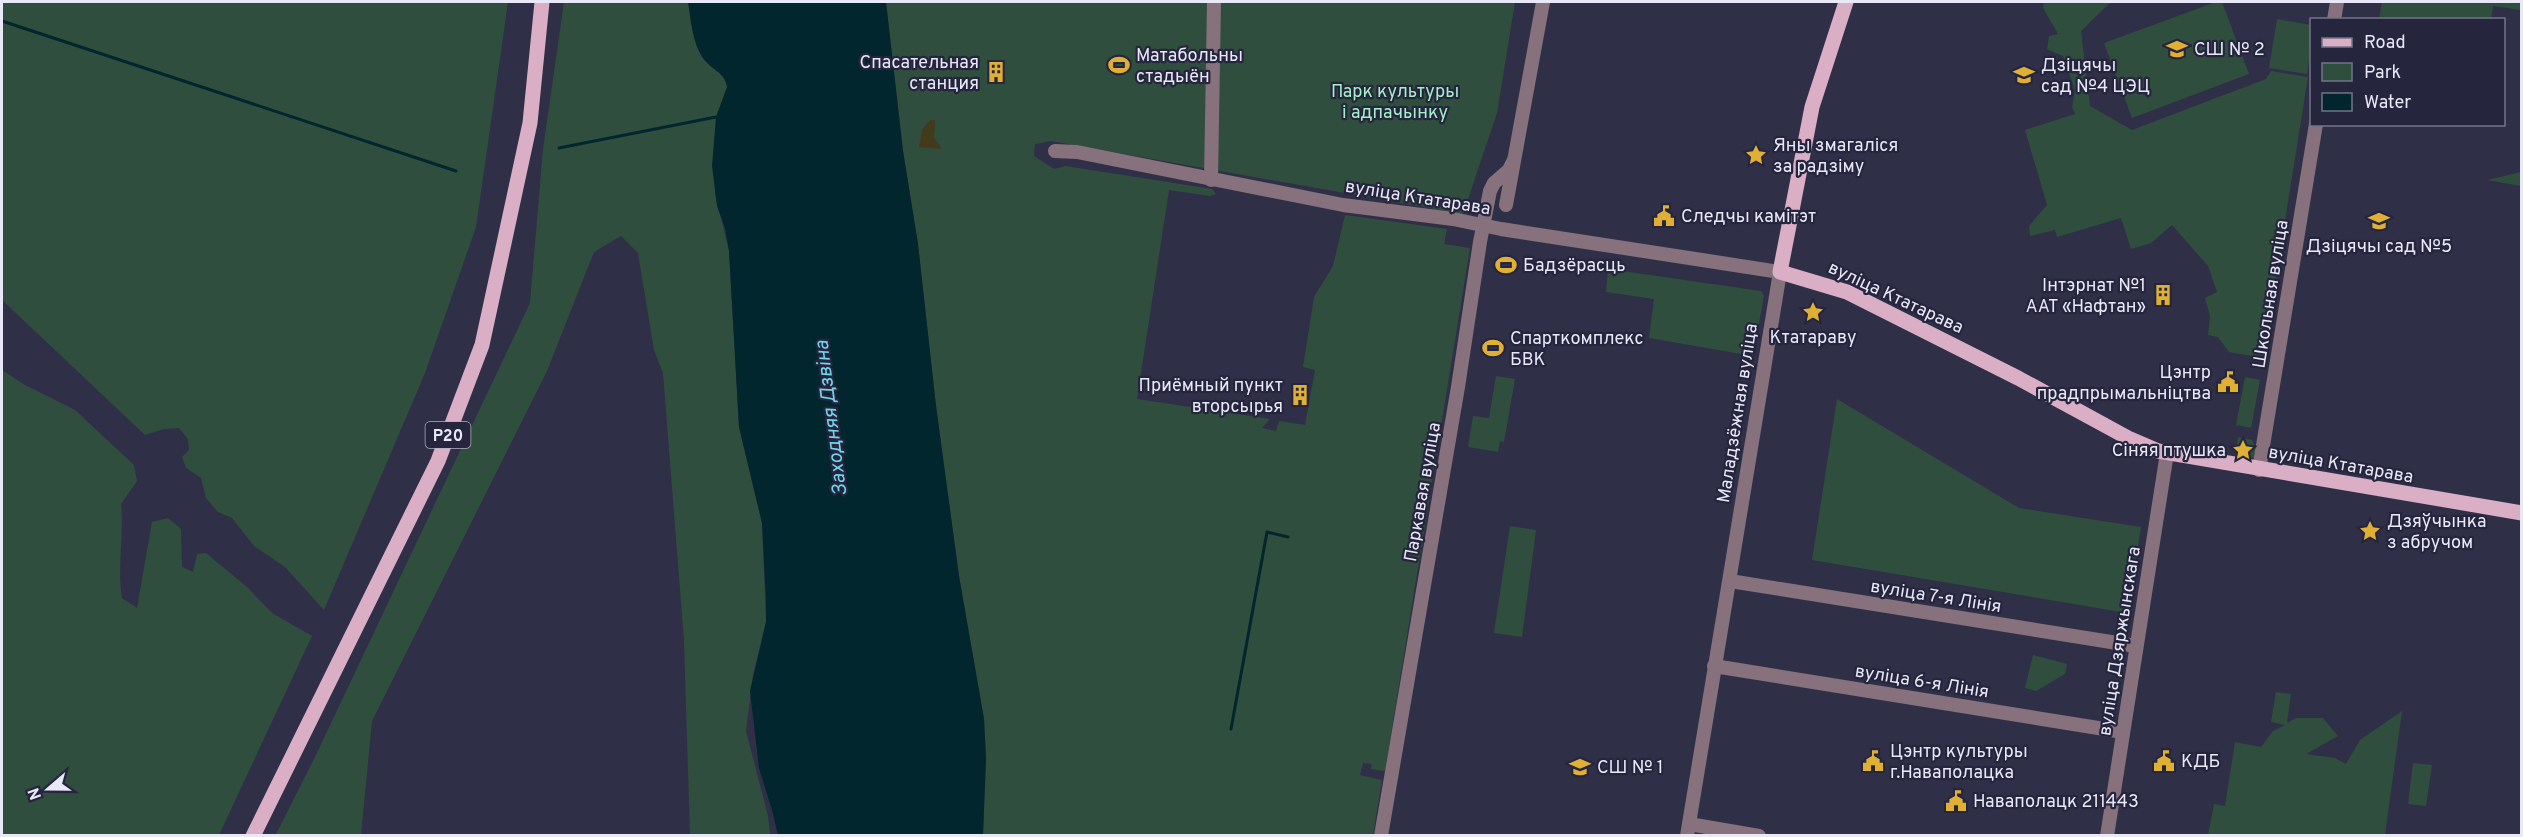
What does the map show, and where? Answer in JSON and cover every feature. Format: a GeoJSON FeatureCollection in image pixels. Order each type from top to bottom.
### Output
{"type":"FeatureCollection","features":[{"type":"Feature","properties":{"kind":"main road","name":"Р20"},"geometry":{"type":"LineString","coordinates":[[252,836],[438,460],[482,345],[530,123],[542,2]]}},
{"type":"Feature","properties":{"kind":"main road","name":"Маладзёжная вуліца"},"geometry":{"type":"LineString","coordinates":[[1780,272],[1812,107],[1846,2]]}},
{"type":"Feature","properties":{"kind":"main road","name":"вуліца Ктатарава"},"geometry":{"type":"LineString","coordinates":[[1780,272],[1847,292],[2018,378],[2130,439],[2167,453],[2522,513]]}},
{"type":"Feature","properties":{"kind":"street"},"geometry":{"type":"LineString","coordinates":[[1211,180],[1214,2]]}},
{"type":"Feature","properties":{"kind":"street"},"geometry":{"type":"LineString","coordinates":[[1506,205],[1543,2]]}},
{"type":"Feature","properties":{"kind":"street"},"geometry":{"type":"LineString","coordinates":[[2334,18],[2337,2]]}},
{"type":"Feature","properties":{"kind":"street","name":"Школьная вуліца"},"geometry":{"type":"LineString","coordinates":[[2259,470],[2316,126]]}},
{"type":"Feature","properties":{"kind":"street","name":"вуліца Ктатарава"},"geometry":{"type":"LineString","coordinates":[[1055,151],[1077,152],[1343,206],[1453,219],[1780,272]]}},
{"type":"Feature","properties":{"kind":"street","name":"Паркавая вуліца"},"geometry":{"type":"LineString","coordinates":[[1381,836],[1458,387],[1483,225],[1494,183],[1509,170],[1513,162]]}},
{"type":"Feature","properties":{"kind":"street","name":"Маладзёжная вуліца"},"geometry":{"type":"LineString","coordinates":[[1688,830],[1780,272]]}},
{"type":"Feature","properties":{"kind":"street","name":"вуліца Дзяржынскага"},"geometry":{"type":"LineString","coordinates":[[2107,836],[2167,453]]}},
{"type":"Feature","properties":{"kind":"street","name":"вуліца 7-я Лінія"},"geometry":{"type":"LineString","coordinates":[[1730,581],[2136,646]]}},
{"type":"Feature","properties":{"kind":"street","name":"вуліца 6-я Лінія"},"geometry":{"type":"LineString","coordinates":[[1714,666],[2123,732]]}},
{"type":"Feature","properties":{"kind":"street"},"geometry":{"type":"LineString","coordinates":[[1688,830],[1759,836]]}},
{"type":"Feature","properties":{"kind":"green space"},"geometry":{"type":"Polygon","coordinates":[[[2,2],[508,2],[476,227],[425,373],[324,610],[285,567],[254,546],[232,518],[218,512],[206,498],[201,478],[186,468],[182,457],[189,450],[188,439],[179,428],[164,429],[145,435],[2,300],[2,2]]]}},
{"type":"Feature","properties":{"kind":"green space"},"geometry":{"type":"Polygon","coordinates":[[[564,2],[688,2],[697,47],[702,57],[723,75],[728,87],[716,117],[715,194],[729,251],[739,427],[762,523],[766,622],[753,674],[746,731],[768,816],[770,835],[690,835],[684,640],[663,373],[654,350],[638,253],[621,236],[594,252],[547,371],[372,721],[361,835],[275,836],[315,757],[530,303],[543,149],[564,2]]]}},
{"type":"Feature","properties":{"kind":"green space","name":"Парк культуры і адпачынку"},"geometry":{"type":"Polygon","coordinates":[[[886,2],[1515,2],[1497,113],[1463,214],[1051,141],[1035,144],[1034,156],[1054,169],[1066,166],[1212,189],[1216,194],[1210,196],[1169,190],[1137,399],[1270,419],[1262,428],[1276,431],[1279,421],[1305,425],[1315,370],[1303,367],[1314,297],[1333,266],[1345,215],[1447,229],[1444,244],[1470,248],[1385,771],[1371,769],[1372,764],[1363,763],[1360,775],[1382,780],[1373,835],[983,835],[986,758],[984,719],[959,576],[936,406],[918,244],[903,151],[886,2]]]}},
{"type":"Feature","properties":{"kind":"green space"},"geometry":{"type":"Polygon","coordinates":[[[2044,2],[2111,2],[2081,31],[2090,106],[2132,130],[2266,79],[2271,71],[2308,77],[2263,358],[2229,352],[2218,337],[2208,335],[2210,316],[2205,298],[2217,292],[2208,266],[2172,225],[2151,243],[2131,249],[2121,218],[2057,237],[2055,230],[2030,236],[2029,226],[2047,205],[2025,130],[2075,114],[2072,107],[2075,90],[2063,56],[2047,49],[2049,36],[2058,34],[2043,8],[2044,2]]]}},
{"type":"Feature","properties":{"kind":"green space"},"geometry":{"type":"Polygon","coordinates":[[[2216,2],[2222,2],[2249,74],[2132,118],[2104,43],[2216,2]]]}},
{"type":"Feature","properties":{"kind":"green space"},"geometry":{"type":"Polygon","coordinates":[[[2382,2],[2521,2],[2521,10],[2493,6],[2491,18],[2379,18],[2382,2]]]}},
{"type":"Feature","properties":{"kind":"green space"},"geometry":{"type":"Polygon","coordinates":[[[2277,19],[2310,25],[2307,74],[2269,68],[2277,19]]]}},
{"type":"Feature","properties":{"kind":"green space"},"geometry":{"type":"Polygon","coordinates":[[[2521,172],[2521,186],[2487,180],[2521,172]]]}},
{"type":"Feature","properties":{"kind":"green space"},"geometry":{"type":"Polygon","coordinates":[[[1608,269],[1761,291],[1764,296],[1753,356],[1649,338],[1654,299],[1606,292],[1608,269]]]}},
{"type":"Feature","properties":{"kind":"green space"},"geometry":{"type":"Polygon","coordinates":[[[2,370],[25,385],[75,410],[134,465],[137,481],[121,504],[122,598],[137,608],[152,522],[168,518],[181,529],[182,567],[193,572],[197,554],[206,553],[247,587],[272,613],[312,636],[219,835],[2,835],[2,370]]]}},
{"type":"Feature","properties":{"kind":"green space"},"geometry":{"type":"Polygon","coordinates":[[[1496,376],[1515,379],[1504,442],[1500,441],[1498,452],[1468,447],[1473,416],[1489,418],[1496,376]]]}},
{"type":"Feature","properties":{"kind":"green space"},"geometry":{"type":"Polygon","coordinates":[[[2245,377],[2260,380],[2251,428],[2236,425],[2245,377]]]}},
{"type":"Feature","properties":{"kind":"green space"},"geometry":{"type":"Polygon","coordinates":[[[1837,399],[2019,508],[2141,527],[2127,613],[1812,560],[1837,399]]]}},
{"type":"Feature","properties":{"kind":"green space"},"geometry":{"type":"Polygon","coordinates":[[[2238,437],[2252,440],[2258,455],[2256,458],[2235,457],[2238,437]]]}},
{"type":"Feature","properties":{"kind":"green space"},"geometry":{"type":"Polygon","coordinates":[[[1510,526],[1536,530],[1522,637],[1494,633],[1510,526]]]}},
{"type":"Feature","properties":{"kind":"green space"},"geometry":{"type":"Polygon","coordinates":[[[2033,655],[2067,664],[2065,674],[2036,691],[2025,688],[2033,655]]]}},
{"type":"Feature","properties":{"kind":"green space"},"geometry":{"type":"Polygon","coordinates":[[[2276,692],[2291,694],[2287,723],[2296,718],[2323,718],[2338,736],[2306,754],[2335,758],[2346,764],[2360,740],[2402,711],[2385,835],[2208,835],[2214,804],[2225,806],[2235,742],[2261,747],[2273,731],[2285,725],[2271,722],[2276,692]]]}},
{"type":"Feature","properties":{"kind":"green space"},"geometry":{"type":"Polygon","coordinates":[[[2413,763],[2432,765],[2426,806],[2408,804],[2413,763]]]}},
{"type":"Feature","properties":{"kind":"sand"},"geometry":{"type":"Polygon","coordinates":[[[930,120],[935,120],[934,138],[942,149],[919,147],[922,130],[930,120]]]}},
{"type":"Feature","properties":{"kind":"water","name":"Заходняя Дзвіна"},"geometry":{"type":"Polygon","coordinates":[[[688,2],[886,2],[903,151],[918,244],[936,406],[959,576],[984,719],[986,758],[983,835],[778,835],[759,768],[750,691],[766,622],[762,523],[739,427],[729,251],[725,228],[717,206],[712,166],[716,117],[727,87],[721,74],[706,62],[699,52],[692,31],[688,2]]]}},
{"type":"Feature","properties":{"kind":"waterway"},"geometry":{"type":"LineString","coordinates":[[2,21],[456,171]]}},
{"type":"Feature","properties":{"kind":"waterway"},"geometry":{"type":"LineString","coordinates":[[559,148],[716,117]]}},
{"type":"Feature","properties":{"kind":"waterway"},"geometry":{"type":"LineString","coordinates":[[1231,729],[1267,532],[1288,537]]}},
{"type":"Feature","properties":{"kind":"place","name":"СШ № 2"},"geometry":{"type":"Point","coordinates":[2177,49]}},
{"type":"Feature","properties":{"kind":"place","name":"Матабольны стадыён"},"geometry":{"type":"Point","coordinates":[1119,65]}},
{"type":"Feature","properties":{"kind":"place","name":"Спасательная станция"},"geometry":{"type":"Point","coordinates":[996,72]}},
{"type":"Feature","properties":{"kind":"place","name":"Дзіцячы сад №4 ЦЭЦ"},"geometry":{"type":"Point","coordinates":[2024,75]}},
{"type":"Feature","properties":{"kind":"place","name":"Яны змагаліся за радзіму"},"geometry":{"type":"Point","coordinates":[1756,155]}},
{"type":"Feature","properties":{"kind":"place","name":"Следчы камітэт"},"geometry":{"type":"Point","coordinates":[1664,216]}},
{"type":"Feature","properties":{"kind":"place","name":"Дзіцячы сад №5"},"geometry":{"type":"Point","coordinates":[2379,221]}},
{"type":"Feature","properties":{"kind":"place","name":"Бадзёрасць"},"geometry":{"type":"Point","coordinates":[1506,265]}},
{"type":"Feature","properties":{"kind":"place","name":"Інтэрнат №1 ААТ «Нафтан»"},"geometry":{"type":"Point","coordinates":[2163,295]}},
{"type":"Feature","properties":{"kind":"place","name":"Ктатараву"},"geometry":{"type":"Point","coordinates":[1813,312]}},
{"type":"Feature","properties":{"kind":"place","name":"Спарткомплекс БВК"},"geometry":{"type":"Point","coordinates":[1493,348]}},
{"type":"Feature","properties":{"kind":"place","name":"Цэнтр прадпрымальніцтва"},"geometry":{"type":"Point","coordinates":[2228,382]}},
{"type":"Feature","properties":{"kind":"place","name":"Приёмный пункт вторсырья"},"geometry":{"type":"Point","coordinates":[1300,395]}},
{"type":"Feature","properties":{"kind":"place","name":"Сіняя птушка"},"geometry":{"type":"Point","coordinates":[2243,450]}},
{"type":"Feature","properties":{"kind":"place","name":"Дзяўчынка з абручом"},"geometry":{"type":"Point","coordinates":[2370,531]}},
{"type":"Feature","properties":{"kind":"place","name":"Цэнтр культуры г.Наваполацка"},"geometry":{"type":"Point","coordinates":[1873,761]}},
{"type":"Feature","properties":{"kind":"place","name":"КДБ"},"geometry":{"type":"Point","coordinates":[2164,761]}},
{"type":"Feature","properties":{"kind":"place","name":"СШ № 1"},"geometry":{"type":"Point","coordinates":[1580,767]}},
{"type":"Feature","properties":{"kind":"place","name":"Наваполацк 211443"},"geometry":{"type":"Point","coordinates":[1956,801]}}]}
